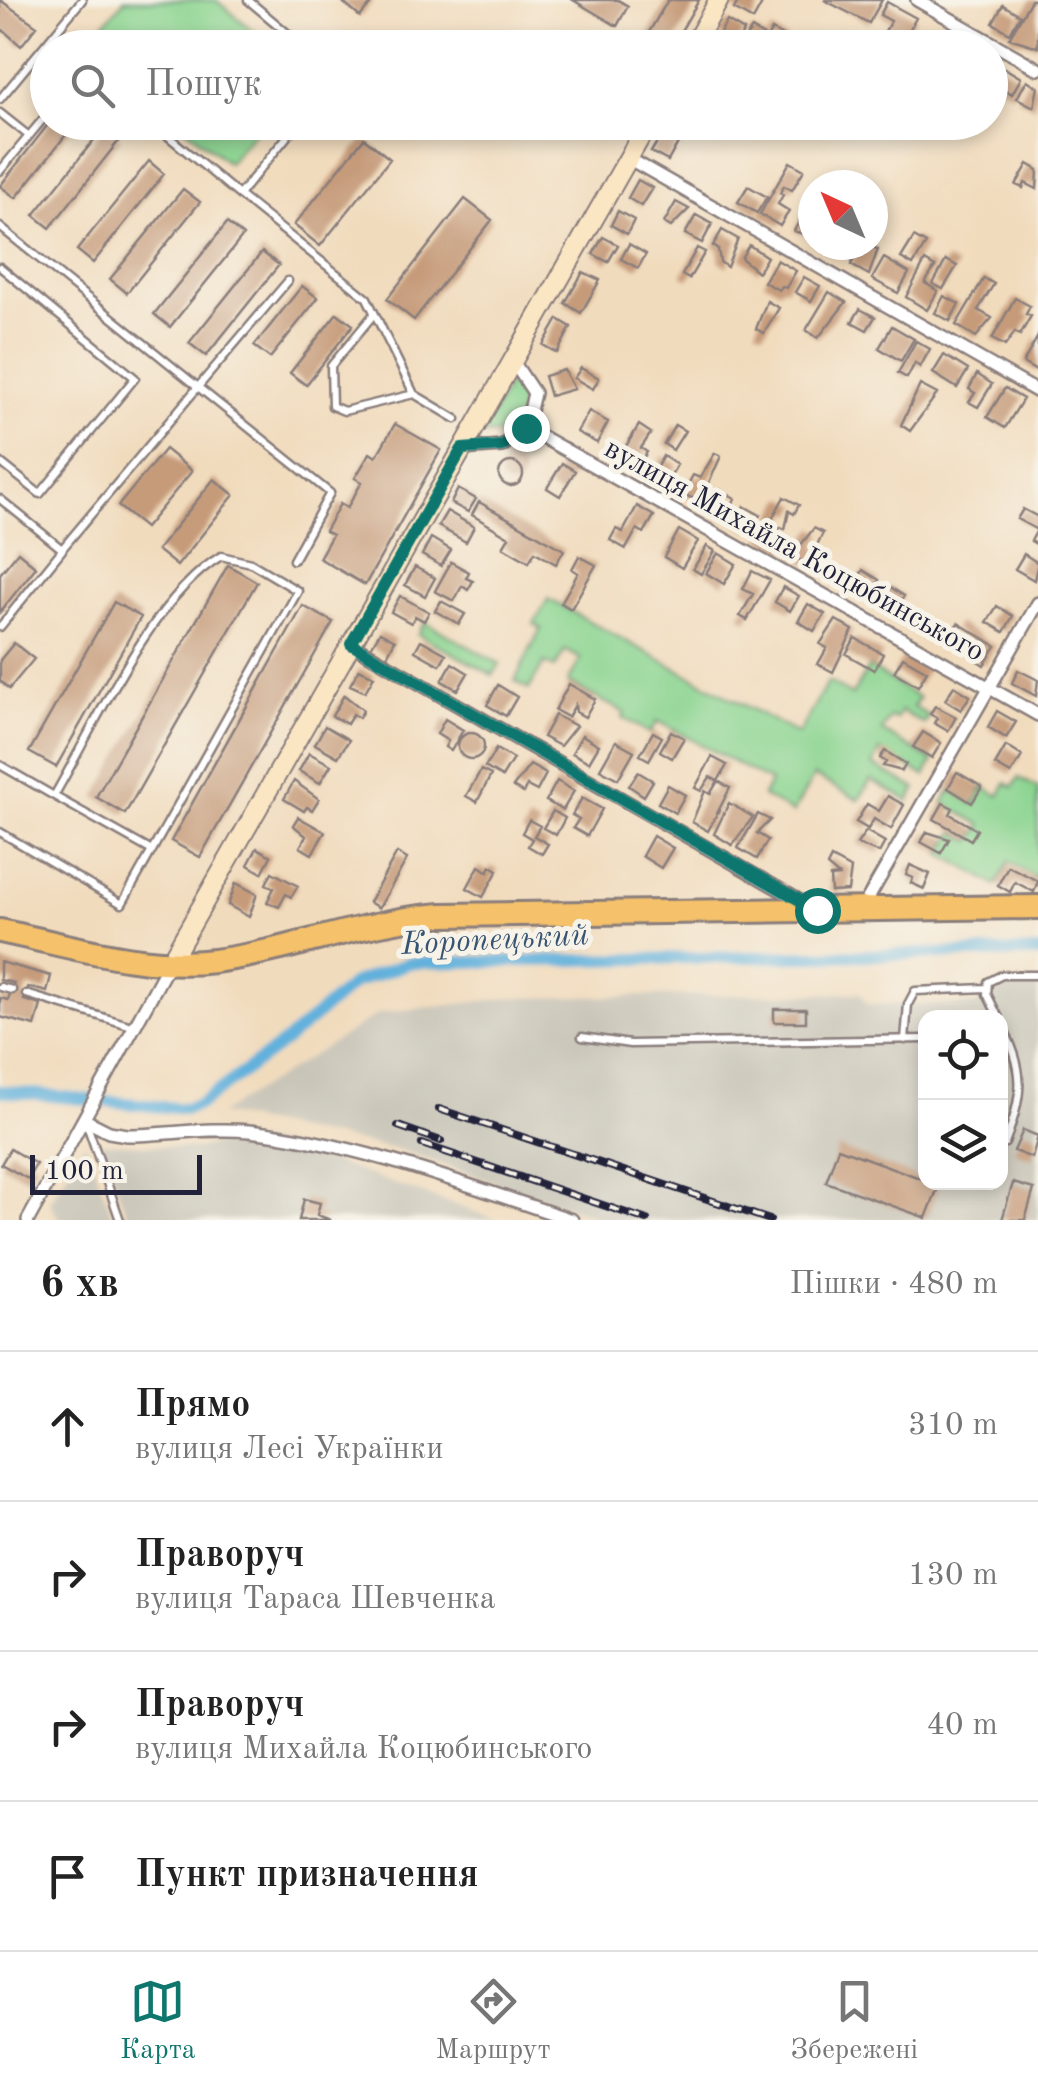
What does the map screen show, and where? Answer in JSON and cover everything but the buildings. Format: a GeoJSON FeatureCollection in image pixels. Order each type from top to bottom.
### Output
{"type":"FeatureCollection","features":[{"type":"Feature","properties":{"kind":"highway"},"geometry":{"type":"LineString","coordinates":[[0,931],[170,962],[212,962],[410,917],[1038,907]]}},
{"type":"Feature","properties":{"kind":"street"},"geometry":{"type":"LineString","coordinates":[[702,30],[719,0]]}},
{"type":"Feature","properties":{"kind":"street"},"geometry":{"type":"LineString","coordinates":[[917,0],[970,30]]}},
{"type":"Feature","properties":{"kind":"street"},"geometry":{"type":"LineString","coordinates":[[1008,52],[1038,69]]}},
{"type":"Feature","properties":{"kind":"street"},"geometry":{"type":"LineString","coordinates":[[28,1220],[132,1026],[638,140]]}},
{"type":"Feature","properties":{"kind":"street"},"geometry":{"type":"LineString","coordinates":[[628,158],[1038,392]]}},
{"type":"Feature","properties":{"kind":"street"},"geometry":{"type":"LineString","coordinates":[[462,449],[502,446],[526,428],[534,394],[512,360]]}},
{"type":"Feature","properties":{"kind":"street","name":"вулиця Михайла Коцюбинського"},"geometry":{"type":"LineString","coordinates":[[526,428],[1038,715]]}},
{"type":"Feature","properties":{"kind":"street"},"geometry":{"type":"LineString","coordinates":[[862,908],[1038,603]]}},
{"type":"Feature","properties":{"kind":"street"},"geometry":{"type":"LineString","coordinates":[[351,644],[817,910]]}},
{"type":"Feature","properties":{"kind":"street"},"geometry":{"type":"LineString","coordinates":[[86,1115],[108,1132],[127,1135],[246,1131],[303,1142],[403,1164],[572,1220]]}},
{"type":"Feature","properties":{"kind":"lane"},"geometry":{"type":"LineString","coordinates":[[56,30],[82,0]]}},
{"type":"Feature","properties":{"kind":"lane"},"geometry":{"type":"LineString","coordinates":[[248,0],[284,30]]}},
{"type":"Feature","properties":{"kind":"lane"},"geometry":{"type":"LineString","coordinates":[[0,99],[30,62]]}},
{"type":"Feature","properties":{"kind":"lane"},"geometry":{"type":"LineString","coordinates":[[0,113],[29,136],[0,171]]}},
{"type":"Feature","properties":{"kind":"lane"},"geometry":{"type":"LineString","coordinates":[[172,140],[367,298],[414,394],[456,419]]}},
{"type":"Feature","properties":{"kind":"lane"},"geometry":{"type":"LineString","coordinates":[[239,196],[284,140]]}},
{"type":"Feature","properties":{"kind":"lane"},"geometry":{"type":"LineString","coordinates":[[0,227],[330,493],[293,560]]}},
{"type":"Feature","properties":{"kind":"lane"},"geometry":{"type":"LineString","coordinates":[[0,267],[136,378],[40,494],[0,462]]}},
{"type":"Feature","properties":{"kind":"lane"},"geometry":{"type":"LineString","coordinates":[[0,627],[288,281]]}},
{"type":"Feature","properties":{"kind":"lane"},"geometry":{"type":"LineString","coordinates":[[374,314],[331,366],[332,406],[344,411],[414,394]]}},
{"type":"Feature","properties":{"kind":"lane"},"geometry":{"type":"LineString","coordinates":[[0,500],[62,549]]}},
{"type":"Feature","properties":{"kind":"lane"},"geometry":{"type":"LineString","coordinates":[[0,832],[122,904],[298,591],[251,563],[222,556],[202,568],[168,601],[54,796]]}},
{"type":"Feature","properties":{"kind":"lane"},"geometry":{"type":"LineString","coordinates":[[0,765],[152,851]]}},
{"type":"Feature","properties":{"kind":"lane"},"geometry":{"type":"LineString","coordinates":[[995,1010],[986,988],[990,979],[1038,975]]}},
{"type":"Feature","properties":{"kind":"lane"},"geometry":{"type":"LineString","coordinates":[[0,987],[12,990]]}},
{"type":"Feature","properties":{"kind":"lane"},"geometry":{"type":"LineString","coordinates":[[906,1040],[908,1004],[916,991],[986,988]]}},
{"type":"Feature","properties":{"kind":"lane"},"geometry":{"type":"LineString","coordinates":[[26,994],[132,1026]]}},
{"type":"Feature","properties":{"kind":"lane"},"geometry":{"type":"LineString","coordinates":[[582,1037],[630,1044],[918,1039]]}},
{"type":"Feature","properties":{"kind":"lane"},"geometry":{"type":"LineString","coordinates":[[1008,1039],[1017,1058],[1022,1085],[1008,1133]]}},
{"type":"Feature","properties":{"kind":"lane"},"geometry":{"type":"LineString","coordinates":[[86,1115],[120,1220]]}},
{"type":"Feature","properties":{"kind":"shaded area"},"geometry":{"type":"Polygon","coordinates":[[[1000,985],[1038,985],[1038,1220],[607,1220],[400,1150],[220,1114],[380,1013],[510,998],[860,993],[867,1004],[975,1005],[1000,985]]]}},
{"type":"Feature","properties":{"kind":"shaded area"},"geometry":{"type":"Polygon","coordinates":[[[235,1139],[283,1145],[497,1220],[129,1220],[101,1142],[197,1149],[235,1139]]]}},
{"type":"Feature","properties":{"kind":"shaded area"},"geometry":{"type":"Polygon","coordinates":[[[85,1143],[114,1220],[60,1220],[50,1202],[85,1143]]]}},
{"type":"Feature","properties":{"kind":"green space"},"geometry":{"type":"Polygon","coordinates":[[[124,0],[216,0],[252,30],[99,30],[124,0]]]}},
{"type":"Feature","properties":{"kind":"green space"},"geometry":{"type":"Polygon","coordinates":[[[200,140],[248,140],[228,163],[200,140]]]}},
{"type":"Feature","properties":{"kind":"green space"},"geometry":{"type":"Polygon","coordinates":[[[511,380],[521,403],[519,417],[502,434],[481,435],[511,380]]]}},
{"type":"Feature","properties":{"kind":"green space"},"geometry":{"type":"Polygon","coordinates":[[[548,599],[798,734],[828,682],[852,695],[869,667],[919,698],[913,707],[929,716],[924,724],[901,711],[896,719],[890,717],[882,731],[933,761],[925,776],[880,751],[873,765],[916,789],[909,801],[871,780],[859,800],[814,776],[793,813],[763,796],[770,782],[658,721],[650,733],[623,718],[625,713],[568,682],[581,659],[565,650],[555,668],[544,663],[529,689],[515,681],[541,628],[534,624],[548,599]]]}},
{"type":"Feature","properties":{"kind":"green space"},"geometry":{"type":"Polygon","coordinates":[[[425,622],[500,664],[493,675],[418,634],[425,622]]]}},
{"type":"Feature","properties":{"kind":"green space"},"geometry":{"type":"Polygon","coordinates":[[[1019,778],[1038,788],[1038,879],[1009,862],[996,885],[942,854],[955,832],[972,841],[982,825],[943,803],[951,790],[974,804],[984,787],[999,796],[1006,783],[1013,787],[1019,778]]]}},
{"type":"Feature","properties":{"kind":"waterway","name":"Коропецький"},"geometry":{"type":"LineString","coordinates":[[0,1091],[185,1109],[200,1104],[286,1041],[354,983],[409,963],[1038,952]]}},
{"type":"Feature","properties":{"kind":"railway"},"geometry":{"type":"LineString","coordinates":[[439,1109],[770,1220]]}},
{"type":"Feature","properties":{"kind":"railway"},"geometry":{"type":"LineString","coordinates":[[398,1126],[441,1141]]}},
{"type":"Feature","properties":{"kind":"railway"},"geometry":{"type":"LineString","coordinates":[[422,1144],[647,1220]]}},
{"type":"Feature","properties":{"kind":"route"},"geometry":{"type":"LineString","coordinates":[[526,428],[502,446],[462,449],[351,644],[817,910]]}}]}
